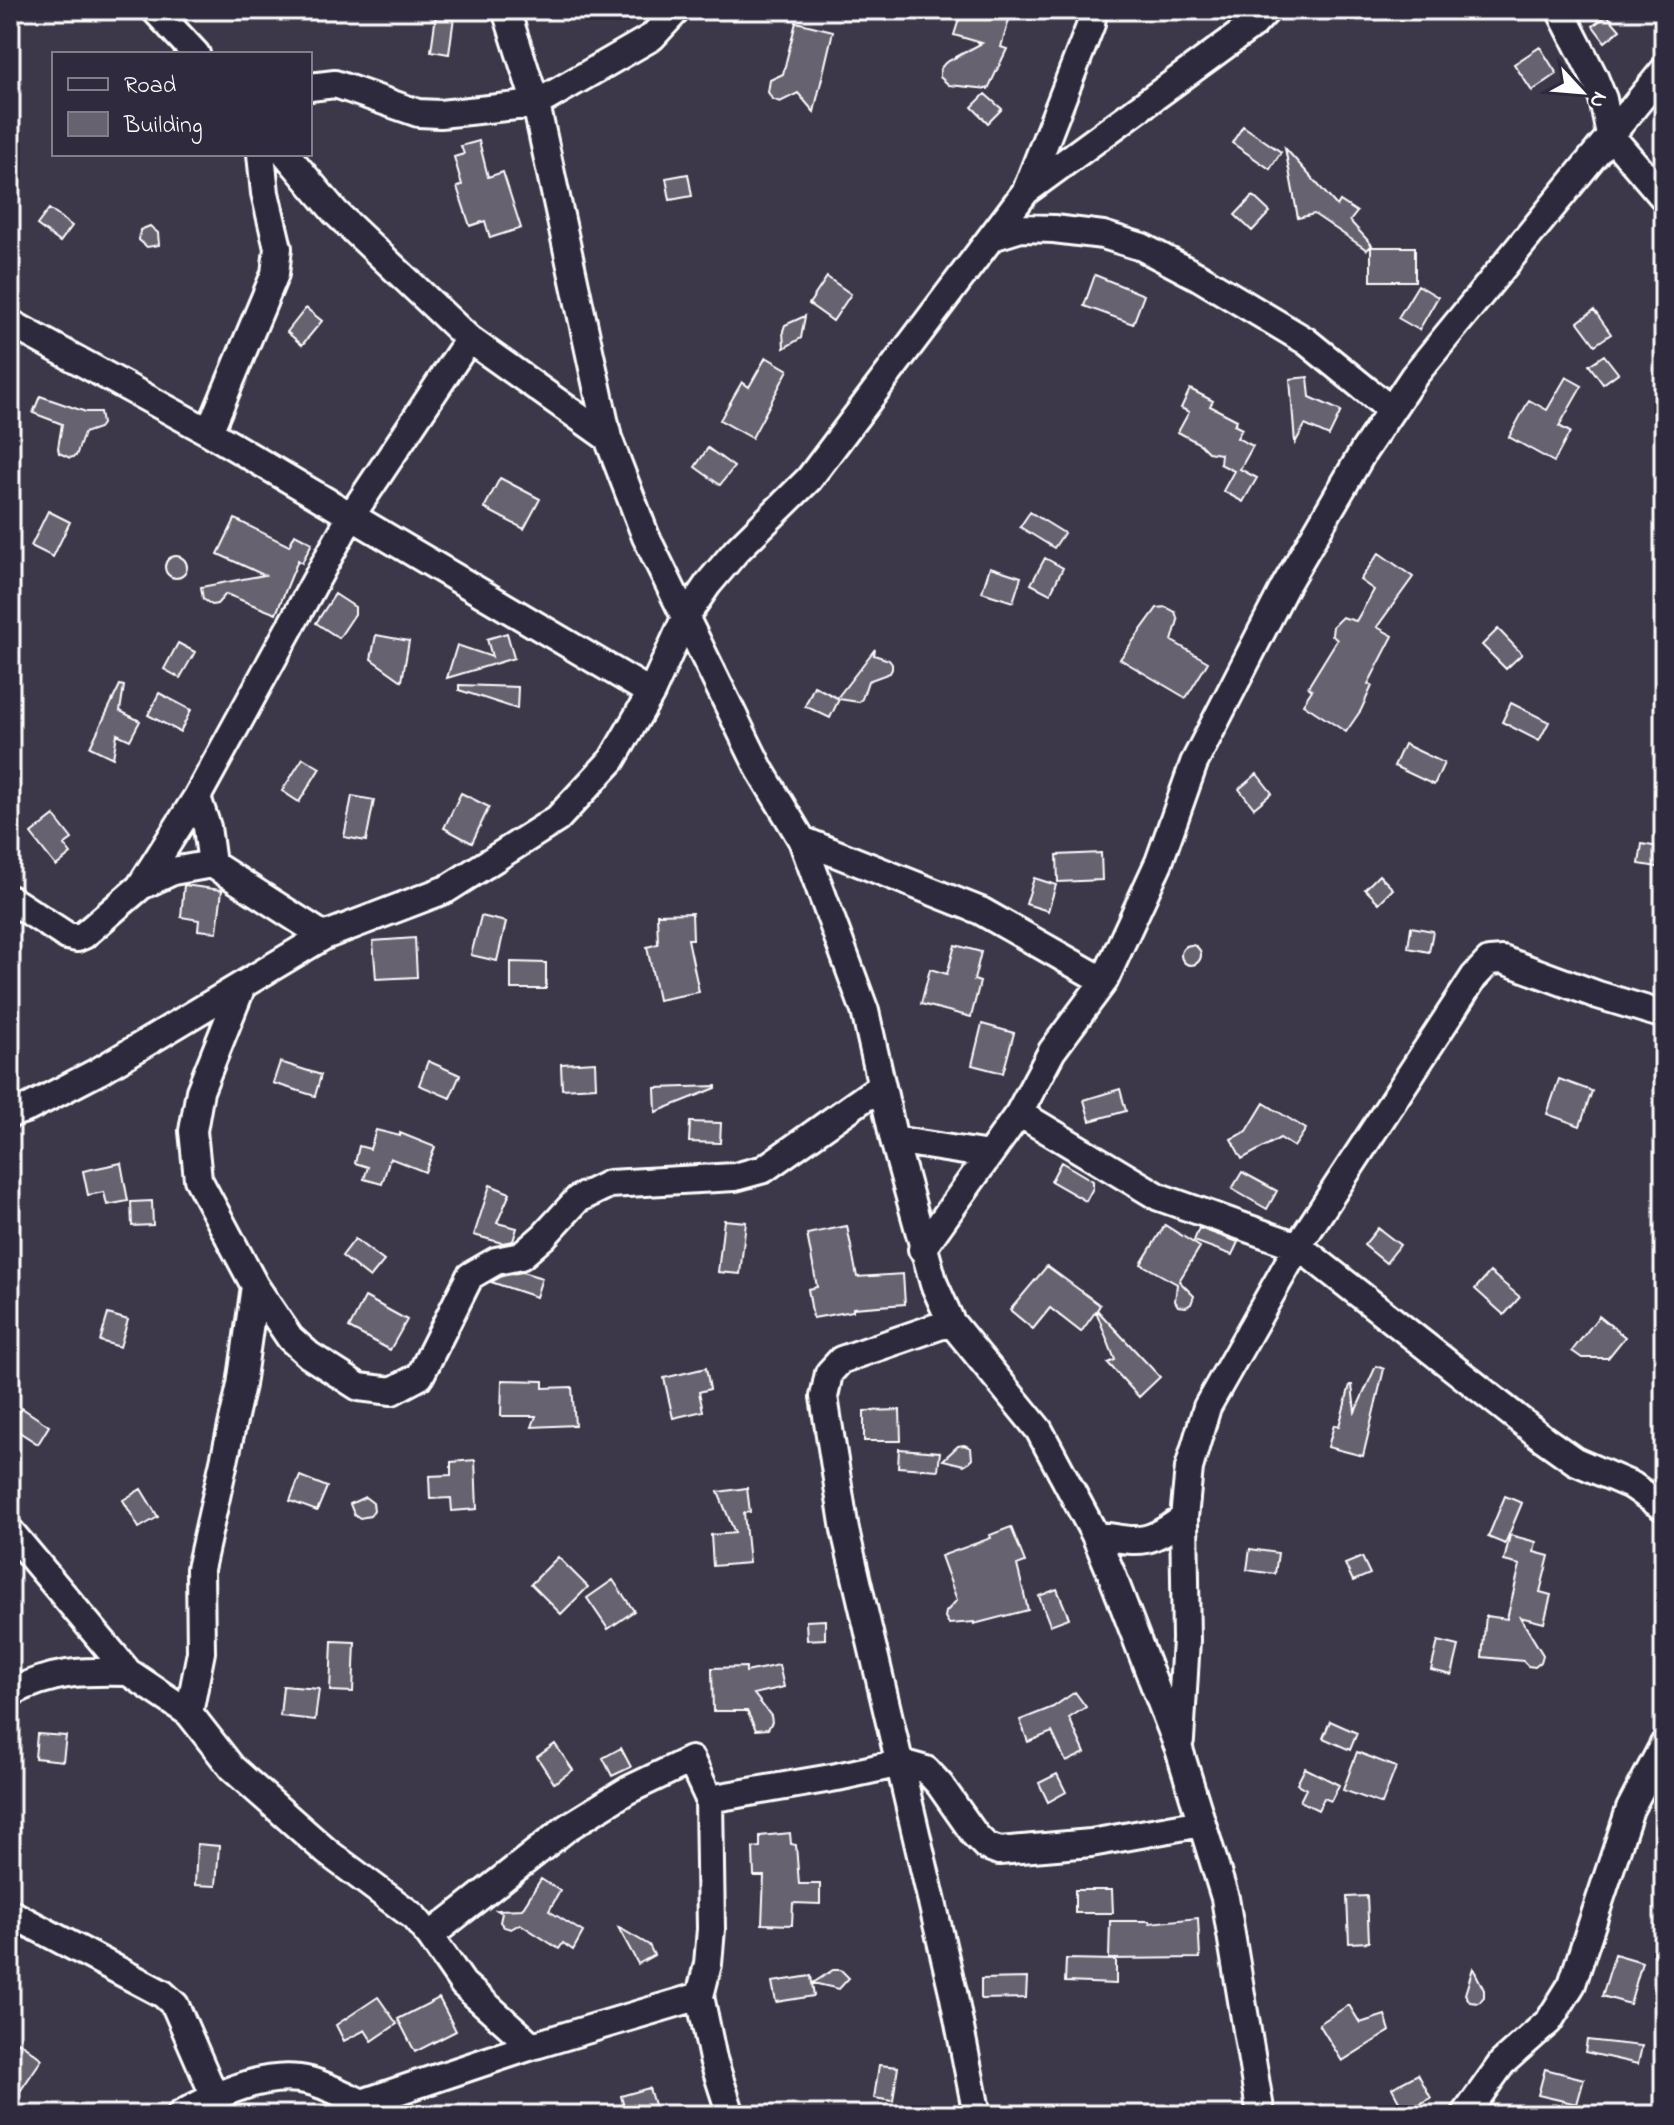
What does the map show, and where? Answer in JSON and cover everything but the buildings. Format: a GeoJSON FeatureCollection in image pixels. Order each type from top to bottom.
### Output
{"type":"FeatureCollection","features":[{"type":"Feature","properties":{"kind":"street"},"geometry":{"type":"LineString","coordinates":[[155,10],[194,52]]}},
{"type":"Feature","properties":{"kind":"street"},"geometry":{"type":"LineString","coordinates":[[506,10],[536,104],[608,438],[646,537],[760,770],[802,840],[865,1011],[894,1140],[934,1284],[951,1322],[1039,1430],[1095,1535],[1179,1749],[1225,1898],[1261,2115]]}},
{"type":"Feature","properties":{"kind":"street"},"geometry":{"type":"LineString","coordinates":[[312,87],[335,84],[418,113],[440,114],[536,104],[652,37],[677,10]]}},
{"type":"Feature","properties":{"kind":"street"},"geometry":{"type":"LineString","coordinates":[[10,1114],[28,1108],[99,1071],[324,936],[447,889],[557,819],[612,760],[651,693],[686,616],[708,584],[736,551],[809,479],[1026,191],[1091,24],[1093,10]]}},
{"type":"Feature","properties":{"kind":"street"},"geometry":{"type":"LineString","coordinates":[[1026,191],[1231,42],[1267,10]]}},
{"type":"Feature","properties":{"kind":"street"},"geometry":{"type":"LineString","coordinates":[[1560,10],[1603,99],[1610,135],[1664,198]]}},
{"type":"Feature","properties":{"kind":"street"},"geometry":{"type":"LineString","coordinates":[[922,1249],[1019,1113],[1052,1051],[1104,981],[1159,862],[1194,763],[1285,586],[1363,452],[1414,376],[1664,70]]}},
{"type":"Feature","properties":{"kind":"street"},"geometry":{"type":"LineString","coordinates":[[209,432],[275,274],[278,248],[265,193],[261,156]]}},
{"type":"Feature","properties":{"kind":"street"},"geometry":{"type":"LineString","coordinates":[[288,156],[335,212],[469,339],[608,438]]}},
{"type":"Feature","properties":{"kind":"street"},"geometry":{"type":"LineString","coordinates":[[992,237],[1021,228],[1054,229],[1103,235],[1142,247],[1306,341],[1391,410]]}},
{"type":"Feature","properties":{"kind":"street"},"geometry":{"type":"LineString","coordinates":[[10,323],[209,432],[651,693]]}},
{"type":"Feature","properties":{"kind":"street"},"geometry":{"type":"LineString","coordinates":[[141,886],[197,797],[351,516],[469,339]]}},
{"type":"Feature","properties":{"kind":"street"},"geometry":{"type":"LineString","coordinates":[[197,797],[207,827],[212,864]]}},
{"type":"Feature","properties":{"kind":"street"},"geometry":{"type":"LineString","coordinates":[[802,840],[981,911],[1104,981]]}},
{"type":"Feature","properties":{"kind":"street"},"geometry":{"type":"LineString","coordinates":[[10,899],[67,936],[77,938],[141,886],[173,871],[212,864],[324,936]]}},
{"type":"Feature","properties":{"kind":"street"},"geometry":{"type":"LineString","coordinates":[[1179,1749],[1186,1640],[1184,1518],[1189,1468],[1207,1407],[1298,1246],[1474,977],[1489,961],[1503,960],[1598,995],[1664,1015]]}},
{"type":"Feature","properties":{"kind":"street"},"geometry":{"type":"LineString","coordinates":[[242,986],[200,1091],[193,1131],[198,1179],[255,1286],[290,1338],[309,1355],[359,1387],[392,1391],[420,1376],[470,1276],[496,1261],[521,1256],[578,1199],[609,1184],[735,1177],[764,1169],[881,1086]]}},
{"type":"Feature","properties":{"kind":"street"},"geometry":{"type":"LineString","coordinates":[[1019,1113],[1159,1197],[1298,1246],[1544,1439],[1575,1461],[1633,1486],[1664,1508]]}},
{"type":"Feature","properties":{"kind":"street"},"geometry":{"type":"LineString","coordinates":[[894,1140],[989,1155]]}},
{"type":"Feature","properties":{"kind":"street"},"geometry":{"type":"LineString","coordinates":[[189,1713],[201,1652],[200,1569],[241,1385],[255,1286]]}},
{"type":"Feature","properties":{"kind":"street"},"geometry":{"type":"LineString","coordinates":[[951,1322],[841,1360],[829,1373],[824,1397],[845,1530],[953,1992],[977,2115]]}},
{"type":"Feature","properties":{"kind":"street"},"geometry":{"type":"LineString","coordinates":[[1095,1535],[1134,1541],[1156,1538],[1184,1518]]}},
{"type":"Feature","properties":{"kind":"street"},"geometry":{"type":"LineString","coordinates":[[10,1531],[128,1672],[189,1713],[232,1768],[327,1852],[413,1916],[463,1984],[532,2046]]}},
{"type":"Feature","properties":{"kind":"street"},"geometry":{"type":"LineString","coordinates":[[10,1693],[34,1681],[78,1671],[128,1672]]}},
{"type":"Feature","properties":{"kind":"street"},"geometry":{"type":"LineString","coordinates":[[1465,2115],[1502,2063],[1549,2021],[1572,1984],[1630,1809],[1664,1744]]}},
{"type":"Feature","properties":{"kind":"street"},"geometry":{"type":"LineString","coordinates":[[430,1936],[568,1827],[628,1790],[691,1760],[709,1799],[711,1929],[708,1964],[700,1996],[713,2059],[731,2115]]}},
{"type":"Feature","properties":{"kind":"street"},"geometry":{"type":"LineString","coordinates":[[709,1799],[901,1763],[926,1770],[975,1835],[986,1846],[999,1851],[1091,1843],[1202,1823]]}},
{"type":"Feature","properties":{"kind":"street"},"geometry":{"type":"LineString","coordinates":[[10,1913],[163,1994],[175,2005],[214,2095]]}},
{"type":"Feature","properties":{"kind":"street"},"geometry":{"type":"LineString","coordinates":[[180,2115],[214,2095],[264,2080],[308,2080],[365,2109],[532,2046],[700,1996]]}}]}
